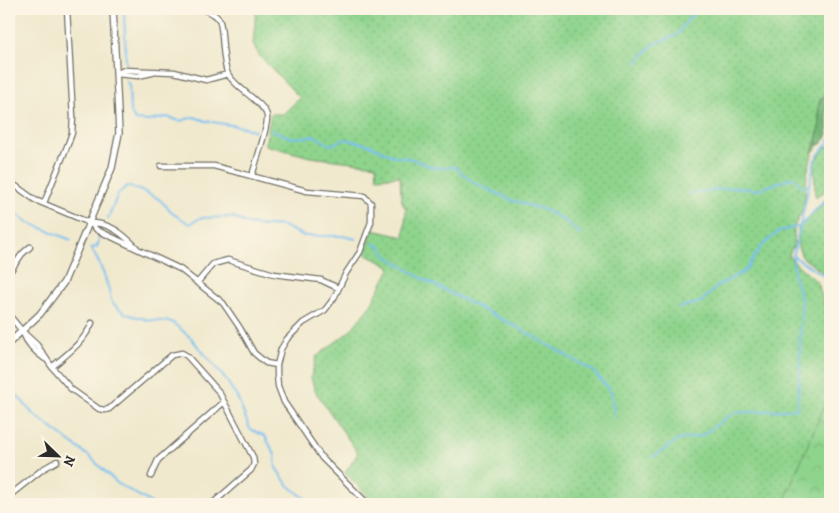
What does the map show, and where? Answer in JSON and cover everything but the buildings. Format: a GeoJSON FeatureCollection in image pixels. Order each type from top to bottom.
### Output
{"type":"FeatureCollection","features":[{"type":"Feature","properties":{"kind":"street"},"geometry":{"type":"LineString","coordinates":[[44,203],[72,133],[73,117],[68,9]]}},
{"type":"Feature","properties":{"kind":"street"},"geometry":{"type":"LineString","coordinates":[[9,343],[23,332],[50,303],[64,282],[112,168],[118,147],[119,133],[113,9]]}},
{"type":"Feature","properties":{"kind":"street"},"geometry":{"type":"LineString","coordinates":[[201,9],[216,15],[220,19],[222,26],[222,50],[228,74],[267,115],[267,124],[252,176]]}},
{"type":"Feature","properties":{"kind":"street"},"geometry":{"type":"LineString","coordinates":[[116,74],[138,76],[154,72],[180,73],[206,80],[228,74]]}},
{"type":"Feature","properties":{"kind":"street"},"geometry":{"type":"LineString","coordinates":[[161,166],[214,166],[307,191],[364,196],[370,203],[371,222],[363,245],[334,298],[325,310],[303,323],[287,339],[281,349],[277,365],[278,386],[284,402],[322,458],[368,504]]}},
{"type":"Feature","properties":{"kind":"street"},"geometry":{"type":"LineString","coordinates":[[9,181],[29,196],[90,223],[97,230],[180,269],[223,303],[254,353],[266,363],[277,365]]}},
{"type":"Feature","properties":{"kind":"street"},"geometry":{"type":"LineString","coordinates":[[90,223],[100,223],[125,235],[138,249]]}},
{"type":"Feature","properties":{"kind":"street"},"geometry":{"type":"LineString","coordinates":[[112,236],[115,230]]}},
{"type":"Feature","properties":{"kind":"street"},"geometry":{"type":"LineString","coordinates":[[9,273],[22,254],[30,247]]}},
{"type":"Feature","properties":{"kind":"street"},"geometry":{"type":"LineString","coordinates":[[197,283],[213,264],[228,260],[274,274],[321,280],[338,288]]}},
{"type":"Feature","properties":{"kind":"street"},"geometry":{"type":"LineString","coordinates":[[9,315],[72,390],[105,410],[110,409],[172,355],[182,353],[187,356],[224,402],[253,457],[254,464],[251,470],[212,504]]}},
{"type":"Feature","properties":{"kind":"street"},"geometry":{"type":"LineString","coordinates":[[52,367],[82,340],[92,323]]}},
{"type":"Feature","properties":{"kind":"street"},"geometry":{"type":"LineString","coordinates":[[151,476],[158,460],[224,402]]}},
{"type":"Feature","properties":{"kind":"street"},"geometry":{"type":"LineString","coordinates":[[9,496],[43,469],[57,461]]}},
{"type":"Feature","properties":{"kind":"street"},"geometry":{"type":"LineString","coordinates":[[111,504],[118,504]]}},
{"type":"Feature","properties":{"kind":"green space"},"geometry":{"type":"Polygon","coordinates":[[[256,9],[830,9],[830,91],[820,99],[818,109],[820,127],[807,173],[804,207],[794,227],[794,245],[789,254],[791,259],[818,283],[830,325],[830,504],[373,504],[345,473],[358,453],[315,391],[311,378],[316,357],[350,331],[370,306],[391,267],[365,254],[373,230],[404,237],[406,209],[401,198],[400,176],[377,178],[376,165],[310,157],[265,145],[271,114],[283,114],[300,98],[259,55],[253,44],[256,9]]]}},
{"type":"Feature","properties":{"kind":"green space"},"geometry":{"type":"Polygon","coordinates":[[[829,92],[826,100],[828,134],[826,139],[812,153],[820,123],[818,109],[820,101],[829,92]]]}},
{"type":"Feature","properties":{"kind":"green space"},"geometry":{"type":"Polygon","coordinates":[[[826,146],[830,147],[831,168],[829,182],[822,193],[816,197],[814,163],[826,146]]]}},
{"type":"Feature","properties":{"kind":"green space"},"geometry":{"type":"Polygon","coordinates":[[[830,193],[830,293],[823,273],[802,257],[798,247],[798,228],[825,202],[830,193]]]}},
{"type":"Feature","properties":{"kind":"green space"},"geometry":{"type":"Polygon","coordinates":[[[830,392],[830,504],[783,504],[830,392]]]}},
{"type":"Feature","properties":{"kind":"waterway"},"geometry":{"type":"LineString","coordinates":[[124,9],[126,63]]}},
{"type":"Feature","properties":{"kind":"waterway"},"geometry":{"type":"LineString","coordinates":[[637,62],[654,44],[677,35],[696,9]]}},
{"type":"Feature","properties":{"kind":"waterway"},"geometry":{"type":"LineString","coordinates":[[127,82],[129,85],[130,111],[135,120],[149,121],[167,117],[180,121],[194,117],[255,131]]}},
{"type":"Feature","properties":{"kind":"waterway"},"geometry":{"type":"LineString","coordinates":[[272,130],[292,138],[315,136],[330,145],[345,139],[370,145],[393,156],[412,159],[435,168],[455,167],[473,182],[511,200],[545,210],[567,222],[581,235]]}},
{"type":"Feature","properties":{"kind":"waterway"},"geometry":{"type":"LineString","coordinates":[[689,194],[737,187],[757,190],[794,177],[801,186],[809,186],[815,159],[830,140]]}},
{"type":"Feature","properties":{"kind":"waterway"},"geometry":{"type":"LineString","coordinates":[[108,218],[118,194],[127,186],[159,199],[175,215],[190,224],[200,218],[232,217],[248,224],[281,225],[304,236],[342,236],[356,239]]}},
{"type":"Feature","properties":{"kind":"waterway"},"geometry":{"type":"LineString","coordinates":[[678,308],[701,302],[719,285],[745,271],[761,247],[778,232],[800,226],[809,186]]}},
{"type":"Feature","properties":{"kind":"waterway"},"geometry":{"type":"LineString","coordinates":[[830,195],[800,226],[793,256],[824,276],[830,304]]}},
{"type":"Feature","properties":{"kind":"waterway"},"geometry":{"type":"LineString","coordinates":[[9,207],[27,222],[71,240]]}},
{"type":"Feature","properties":{"kind":"waterway"},"geometry":{"type":"LineString","coordinates":[[100,236],[97,247],[91,248],[109,288],[112,303],[126,314],[149,320],[172,322],[191,338],[227,381],[238,399],[250,429],[265,436],[275,455],[276,468],[287,484],[312,504]]}},
{"type":"Feature","properties":{"kind":"waterway"},"geometry":{"type":"LineString","coordinates":[[374,244],[380,246],[387,256],[421,278],[517,327],[593,371],[611,392],[615,419]]}},
{"type":"Feature","properties":{"kind":"waterway"},"geometry":{"type":"LineString","coordinates":[[653,457],[678,440],[701,436],[733,413],[797,409],[802,302],[794,276],[793,256]]}},
{"type":"Feature","properties":{"kind":"waterway"},"geometry":{"type":"LineString","coordinates":[[9,385],[32,413],[90,457],[117,483],[153,504]]}}]}
